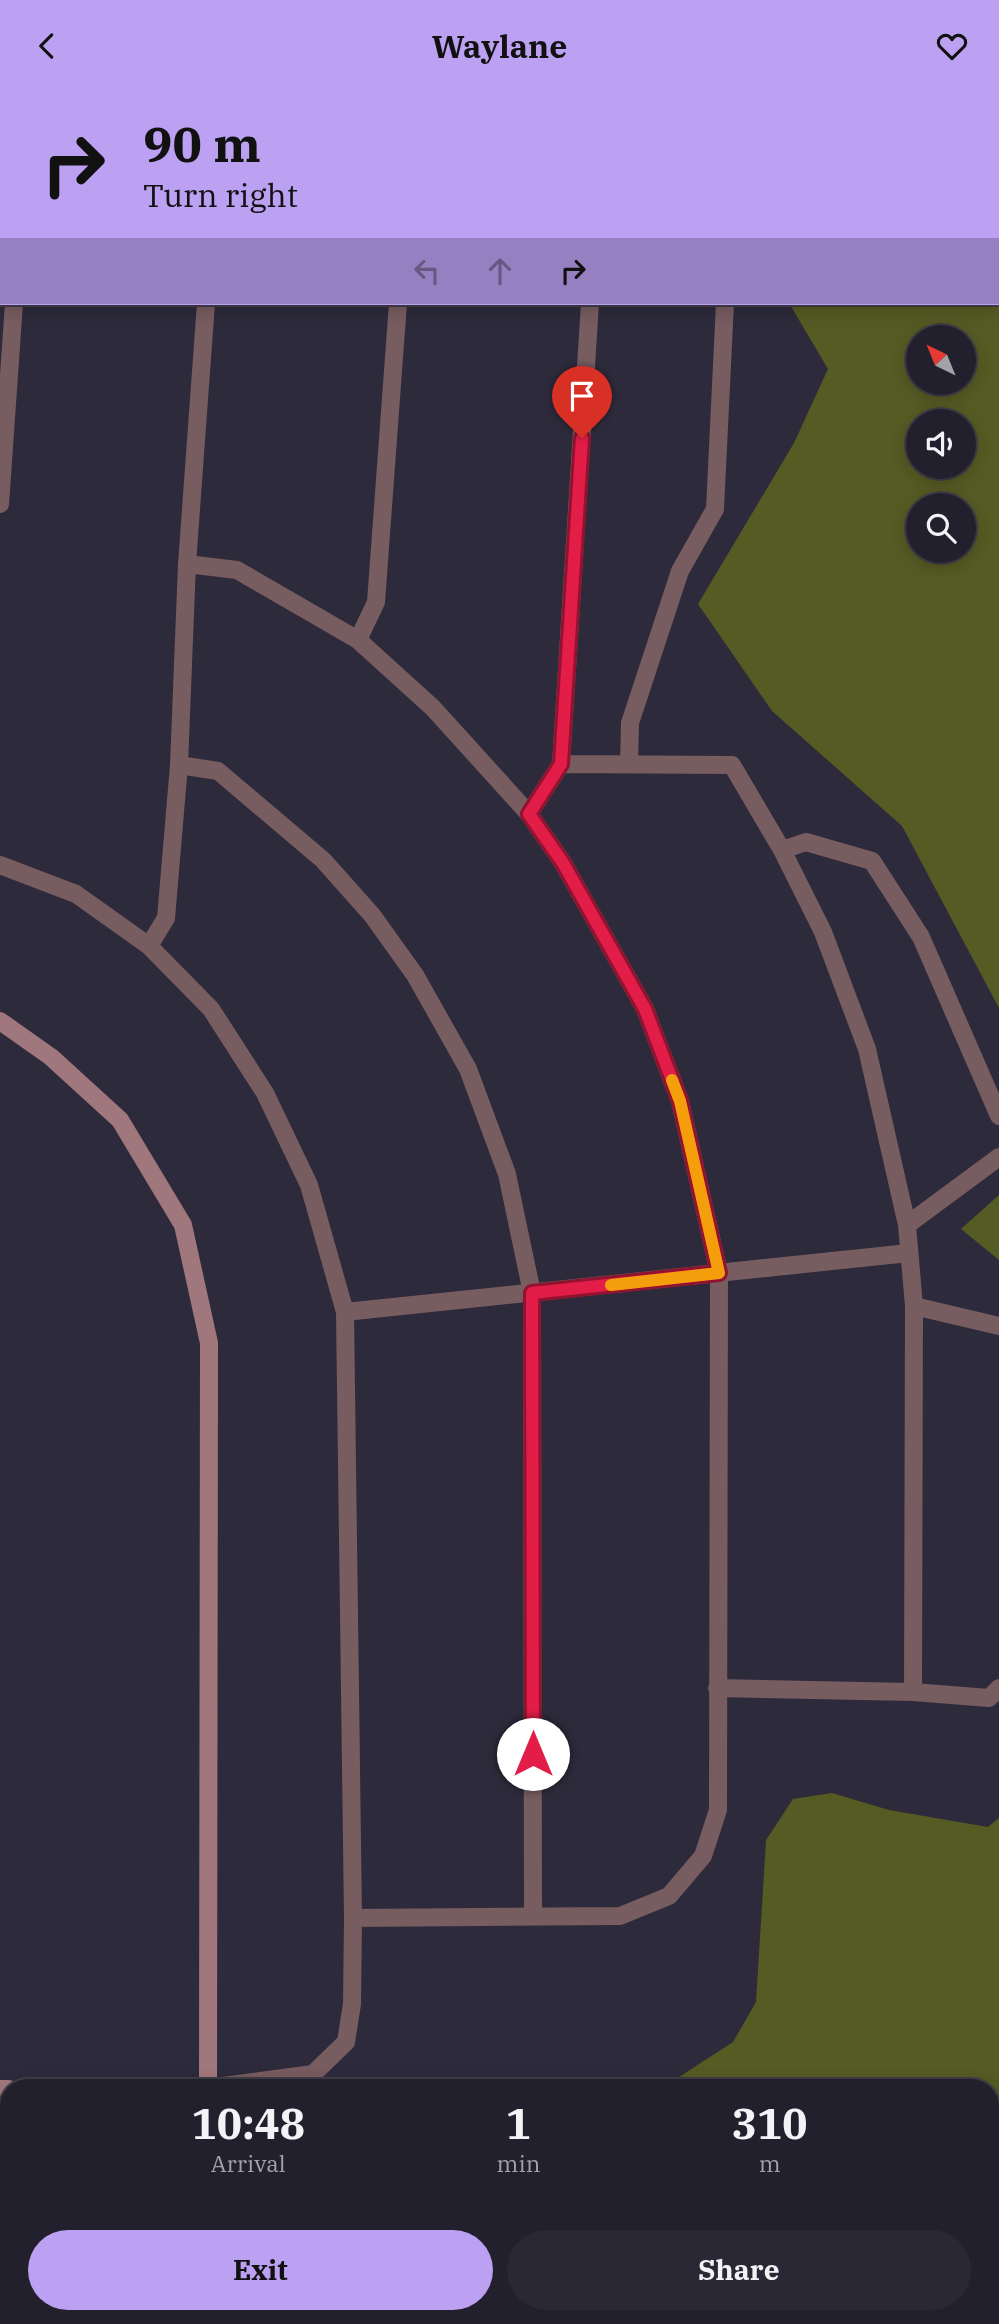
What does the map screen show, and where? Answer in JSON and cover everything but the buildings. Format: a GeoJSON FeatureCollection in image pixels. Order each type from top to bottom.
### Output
{"type":"FeatureCollection","features":[{"type":"Feature","properties":{"kind":"street"},"geometry":{"type":"LineString","coordinates":[[0,504],[14,305]]}},
{"type":"Feature","properties":{"kind":"street"},"geometry":{"type":"LineString","coordinates":[[149,946],[166,918],[179,765],[187,564],[206,305]]}},
{"type":"Feature","properties":{"kind":"street"},"geometry":{"type":"LineString","coordinates":[[358,640],[376,603],[398,305]]}},
{"type":"Feature","properties":{"kind":"street"},"geometry":{"type":"LineString","coordinates":[[529,814],[561,764],[590,305]]}},
{"type":"Feature","properties":{"kind":"street"},"geometry":{"type":"LineString","coordinates":[[629,764],[630,723],[680,571],[715,509],[725,305]]}},
{"type":"Feature","properties":{"kind":"street"},"geometry":{"type":"LineString","coordinates":[[187,564],[237,570],[358,640],[433,708],[529,814],[563,863],[645,1009],[680,1101],[719,1273],[718,1810],[704,1856],[669,1896],[620,1916],[353,1918]]}},
{"type":"Feature","properties":{"kind":"street"},"geometry":{"type":"LineString","coordinates":[[561,764],[732,765],[782,850],[822,932],[867,1049],[907,1225],[914,1307],[913,1692]]}},
{"type":"Feature","properties":{"kind":"street"},"geometry":{"type":"LineString","coordinates":[[179,765],[218,771],[323,860],[372,915],[415,975],[467,1069],[507,1174],[532,1293],[533,1916]]}},
{"type":"Feature","properties":{"kind":"street"},"geometry":{"type":"LineString","coordinates":[[782,850],[806,842],[872,861],[921,937],[999,1116]]}},
{"type":"Feature","properties":{"kind":"street"},"geometry":{"type":"LineString","coordinates":[[0,865],[76,894],[149,946],[211,1009],[265,1093],[309,1185],[345,1312],[352,2004],[346,2042],[313,2074],[276,2079]]}},
{"type":"Feature","properties":{"kind":"street"},"geometry":{"type":"LineString","coordinates":[[0,1021],[51,1057],[121,1120],[183,1225],[209,1343],[208,2079]]}},
{"type":"Feature","properties":{"kind":"street"},"geometry":{"type":"LineString","coordinates":[[907,1225],[999,1157]]}},
{"type":"Feature","properties":{"kind":"street"},"geometry":{"type":"LineString","coordinates":[[345,1312],[909,1253]]}},
{"type":"Feature","properties":{"kind":"street"},"geometry":{"type":"LineString","coordinates":[[914,1307],[999,1327]]}},
{"type":"Feature","properties":{"kind":"street"},"geometry":{"type":"LineString","coordinates":[[717,1688],[913,1692],[989,1698],[999,1688]]}},
{"type":"Feature","properties":{"kind":"green space"},"geometry":{"type":"Polygon","coordinates":[[[790,305],[999,305],[999,1008],[902,826],[772,711],[698,604],[794,443],[828,369],[790,305]]]}},
{"type":"Feature","properties":{"kind":"green space"},"geometry":{"type":"Polygon","coordinates":[[[999,1195],[999,1260],[961,1229],[999,1195]]]}},
{"type":"Feature","properties":{"kind":"green space"},"geometry":{"type":"Polygon","coordinates":[[[832,1793],[889,1810],[988,1827],[999,1818],[999,2079],[676,2079],[733,2042],[756,2002],[766,1840],[793,1799],[832,1793]]]}},
{"type":"Feature","properties":{"kind":"slow traffic"},"geometry":{"type":"LineString","coordinates":[[611,1285],[719,1273],[680,1101],[672,1080]]}},
{"type":"Feature","properties":{"kind":"route"},"geometry":{"type":"LineString","coordinates":[[533,1754],[532,1293],[719,1273],[680,1101],[645,1009],[563,863],[529,814],[561,764],[582,438]]}}]}
